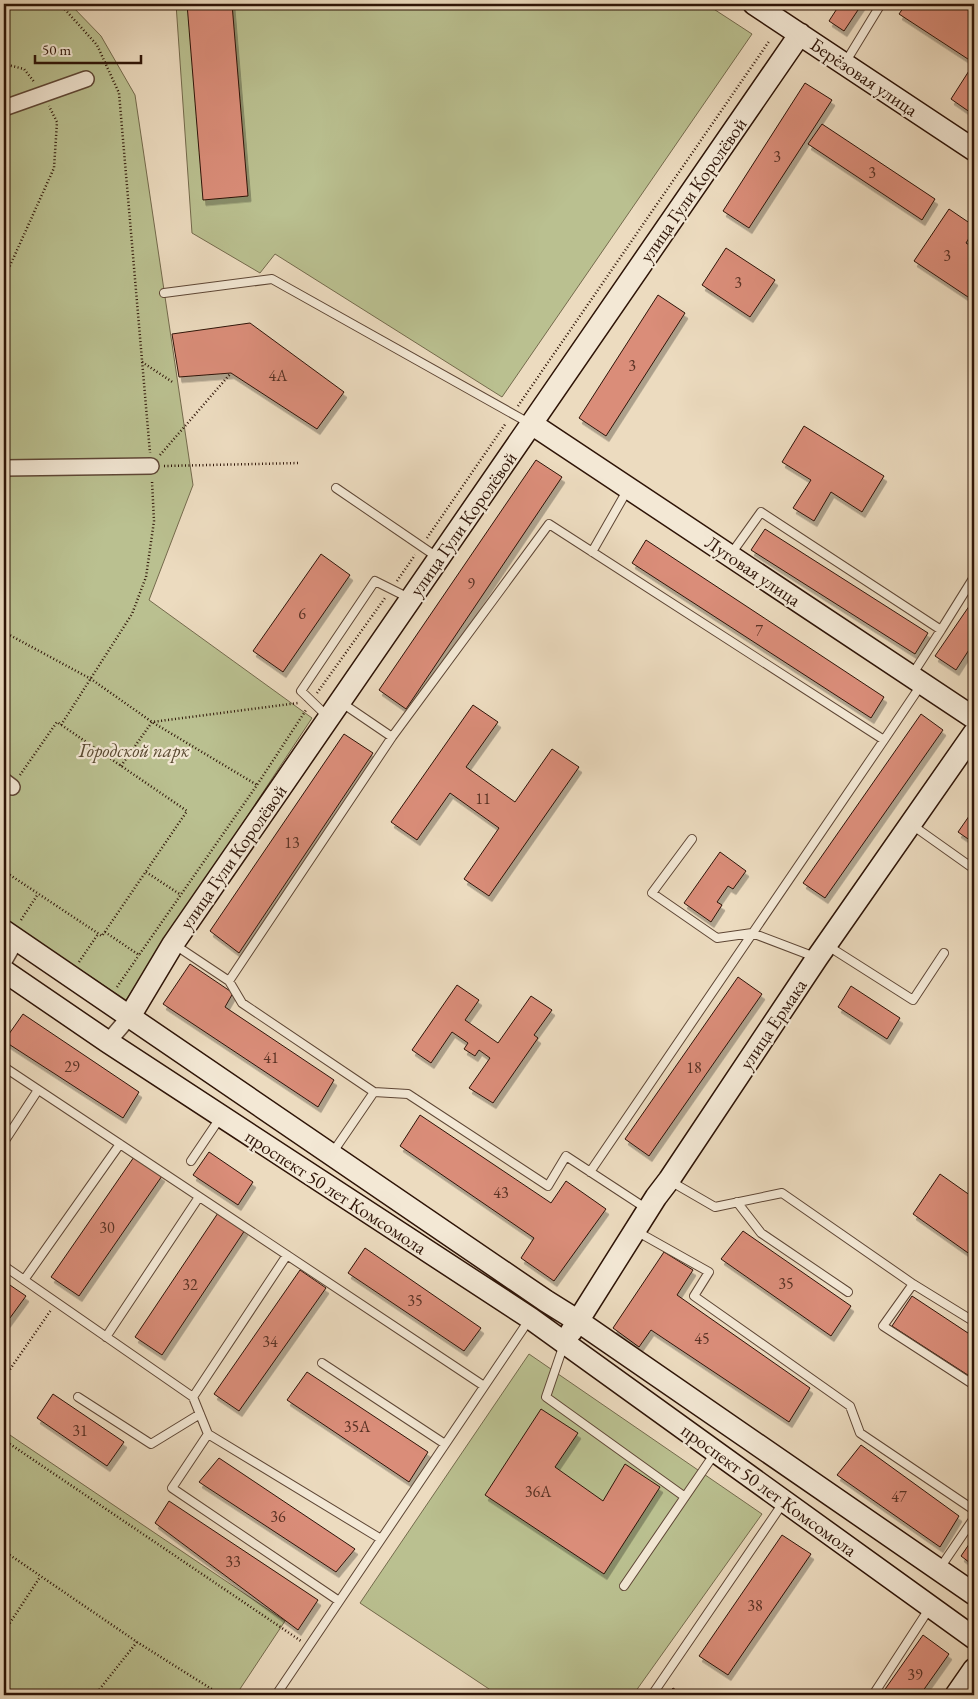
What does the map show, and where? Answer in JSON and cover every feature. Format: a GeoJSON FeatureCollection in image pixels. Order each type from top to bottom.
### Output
{"type":"FeatureCollection","features":[{"type":"Feature","properties":{"kind":"street","name":"Берёзовая улица"},"geometry":{"type":"LineString","coordinates":[[754,4],[974,150]]}},
{"type":"Feature","properties":{"kind":"street","name":"улица Гули Королёвой"},"geometry":{"type":"LineString","coordinates":[[130,1016],[173,944],[800,34]]}},
{"type":"Feature","properties":{"kind":"street"},"geometry":{"type":"LineString","coordinates":[[4,108],[86,79]]}},
{"type":"Feature","properties":{"kind":"street","name":"Луговая улица"},"geometry":{"type":"LineString","coordinates":[[532,424],[974,718]]}},
{"type":"Feature","properties":{"kind":"street"},"geometry":{"type":"LineString","coordinates":[[4,468],[151,466]]}},
{"type":"Feature","properties":{"kind":"street","name":"улица Ермака"},"geometry":{"type":"LineString","coordinates":[[578,1321],[649,1210],[821,951],[974,733]]}},
{"type":"Feature","properties":{"kind":"street"},"geometry":{"type":"LineString","coordinates":[[4,961],[13,931]]}},
{"type":"Feature","properties":{"kind":"street","name":"проспект 50 лет Комсомола"},"geometry":{"type":"LineString","coordinates":[[13,931],[130,1016],[331,1155],[578,1321],[974,1594]]}},
{"type":"Feature","properties":{"kind":"street","name":"проспект 50 лет Комсомола"},"geometry":{"type":"LineString","coordinates":[[4,970],[108,1042],[530,1318],[974,1638]]}},
{"type":"Feature","properties":{"kind":"street"},"geometry":{"type":"LineString","coordinates":[[108,1042],[130,1016]]}},
{"type":"Feature","properties":{"kind":"street"},"geometry":{"type":"LineString","coordinates":[[564,1342],[578,1321]]}},
{"type":"Feature","properties":{"kind":"street"},"geometry":{"type":"LineString","coordinates":[[956,1695],[974,1669]]}},
{"type":"Feature","properties":{"kind":"lane"},"geometry":{"type":"LineString","coordinates":[[845,63],[881,4]]}},
{"type":"Feature","properties":{"kind":"lane"},"geometry":{"type":"LineString","coordinates":[[164,293],[272,279],[532,424]]}},
{"type":"Feature","properties":{"kind":"lane"},"geometry":{"type":"LineString","coordinates":[[336,488],[439,559]]}},
{"type":"Feature","properties":{"kind":"lane"},"geometry":{"type":"LineString","coordinates":[[592,552],[628,488]]}},
{"type":"Feature","properties":{"kind":"lane"},"geometry":{"type":"LineString","coordinates":[[730,556],[761,512],[941,630]]}},
{"type":"Feature","properties":{"kind":"lane"},"geometry":{"type":"LineString","coordinates":[[229,980],[392,736],[549,524],[884,740]]}},
{"type":"Feature","properties":{"kind":"lane"},"geometry":{"type":"LineString","coordinates":[[590,1172],[884,740],[941,630],[974,578]]}},
{"type":"Feature","properties":{"kind":"lane"},"geometry":{"type":"LineString","coordinates":[[392,736],[312,701],[301,691],[375,581],[411,599]]}},
{"type":"Feature","properties":{"kind":"lane"},"geometry":{"type":"LineString","coordinates":[[911,824],[974,869]]}},
{"type":"Feature","properties":{"kind":"lane"},"geometry":{"type":"LineString","coordinates":[[692,839],[652,893],[716,938],[752,933],[821,951],[913,1000],[944,953]]}},
{"type":"Feature","properties":{"kind":"lane"},"geometry":{"type":"LineString","coordinates":[[173,944],[229,980],[242,1003],[374,1092],[408,1094],[548,1186],[566,1156],[649,1210]]}},
{"type":"Feature","properties":{"kind":"lane"},"geometry":{"type":"LineString","coordinates":[[4,1067],[484,1386]]}},
{"type":"Feature","properties":{"kind":"lane"},"geometry":{"type":"LineString","coordinates":[[4,1142],[38,1090]]}},
{"type":"Feature","properties":{"kind":"lane"},"geometry":{"type":"LineString","coordinates":[[331,1155],[374,1092]]}},
{"type":"Feature","properties":{"kind":"lane"},"geometry":{"type":"LineString","coordinates":[[192,1161],[221,1116]]}},
{"type":"Feature","properties":{"kind":"lane"},"geometry":{"type":"LineString","coordinates":[[24,1280],[120,1144]]}},
{"type":"Feature","properties":{"kind":"lane"},"geometry":{"type":"LineString","coordinates":[[669,1180],[715,1207],[782,1193],[913,1284],[973,1321],[974,1319]]}},
{"type":"Feature","properties":{"kind":"lane"},"geometry":{"type":"LineString","coordinates":[[106,1337],[199,1197]]}},
{"type":"Feature","properties":{"kind":"lane"},"geometry":{"type":"LineString","coordinates":[[737,1202],[761,1233],[848,1292]]}},
{"type":"Feature","properties":{"kind":"lane"},"geometry":{"type":"LineString","coordinates":[[636,1231],[709,1272],[694,1296],[850,1406],[860,1432],[974,1510]]}},
{"type":"Feature","properties":{"kind":"lane"},"geometry":{"type":"LineString","coordinates":[[193,1397],[287,1255]]}},
{"type":"Feature","properties":{"kind":"lane"},"geometry":{"type":"LineString","coordinates":[[4,1266],[193,1397],[208,1434],[381,1539]]}},
{"type":"Feature","properties":{"kind":"lane"},"geometry":{"type":"LineString","coordinates":[[913,1284],[883,1326],[974,1385]]}},
{"type":"Feature","properties":{"kind":"lane"},"geometry":{"type":"LineString","coordinates":[[276,1695],[530,1318]]}},
{"type":"Feature","properties":{"kind":"lane"},"geometry":{"type":"LineString","coordinates":[[564,1342],[546,1397],[684,1498]]}},
{"type":"Feature","properties":{"kind":"lane"},"geometry":{"type":"LineString","coordinates":[[322,1363],[445,1444]]}},
{"type":"Feature","properties":{"kind":"lane"},"geometry":{"type":"LineString","coordinates":[[78,1397],[151,1444],[200,1414]]}},
{"type":"Feature","properties":{"kind":"lane"},"geometry":{"type":"LineString","coordinates":[[208,1434],[172,1488],[339,1601]]}},
{"type":"Feature","properties":{"kind":"lane"},"geometry":{"type":"LineString","coordinates":[[624,1586],[716,1452]]}},
{"type":"Feature","properties":{"kind":"lane"},"geometry":{"type":"LineString","coordinates":[[652,1695],[784,1501]]}},
{"type":"Feature","properties":{"kind":"lane"},"geometry":{"type":"LineString","coordinates":[[939,1570],[974,1518]]}},
{"type":"Feature","properties":{"kind":"lane"},"geometry":{"type":"LineString","coordinates":[[873,1695],[930,1606]]}},
{"type":"Feature","properties":{"kind":"path"},"geometry":{"type":"LineString","coordinates":[[60,4],[96,45],[119,93],[154,521],[146,577],[132,614],[61,725]]}},
{"type":"Feature","properties":{"kind":"path"},"geometry":{"type":"LineString","coordinates":[[110,982],[117,987],[257,785],[312,701],[513,414],[770,40]]}},
{"type":"Feature","properties":{"kind":"path"},"geometry":{"type":"LineString","coordinates":[[4,64],[24,69],[43,94],[56,122],[54,168],[4,278]]}},
{"type":"Feature","properties":{"kind":"path"},"geometry":{"type":"LineString","coordinates":[[142,362],[174,384]]}},
{"type":"Feature","properties":{"kind":"path"},"geometry":{"type":"LineString","coordinates":[[151,466],[231,373]]}},
{"type":"Feature","properties":{"kind":"path"},"geometry":{"type":"LineString","coordinates":[[151,466],[300,463]]}},
{"type":"Feature","properties":{"kind":"path"},"geometry":{"type":"LineString","coordinates":[[4,632],[91,678],[152,722],[257,785]]}},
{"type":"Feature","properties":{"kind":"path"},"geometry":{"type":"LineString","coordinates":[[121,766],[152,722],[312,701]]}},
{"type":"Feature","properties":{"kind":"path"},"geometry":{"type":"LineString","coordinates":[[4,871],[102,936],[187,811],[57,722],[8,784]]}},
{"type":"Feature","properties":{"kind":"path"},"geometry":{"type":"LineString","coordinates":[[146,872],[181,895]]}},
{"type":"Feature","properties":{"kind":"path"},"geometry":{"type":"LineString","coordinates":[[13,931],[38,894]]}},
{"type":"Feature","properties":{"kind":"path"},"geometry":{"type":"LineString","coordinates":[[105,932],[139,955]]}},
{"type":"Feature","properties":{"kind":"path"},"geometry":{"type":"LineString","coordinates":[[72,957],[79,962],[98,933]]}},
{"type":"Feature","properties":{"kind":"path"},"geometry":{"type":"LineString","coordinates":[[4,1378],[56,1302]]}},
{"type":"Feature","properties":{"kind":"path"},"geometry":{"type":"LineString","coordinates":[[4,1440],[309,1646]]}},
{"type":"Feature","properties":{"kind":"path"},"geometry":{"type":"LineString","coordinates":[[4,1551],[137,1642],[221,1695]]}},
{"type":"Feature","properties":{"kind":"path"},"geometry":{"type":"LineString","coordinates":[[4,1632],[40,1577]]}},
{"type":"Feature","properties":{"kind":"path"},"geometry":{"type":"LineString","coordinates":[[95,1695],[137,1642]]}},
{"type":"Feature","properties":{"kind":"path"},"geometry":{"type":"LineString","coordinates":[[4,1688],[16,1695]]}},
{"type":"Feature","properties":{"kind":"green space","name":"Городской парк"},"geometry":{"type":"Polygon","coordinates":[[[4,4],[70,4],[101,36],[135,95],[193,485],[149,600],[312,718],[126,1000],[4,919],[4,4]]]}},
{"type":"Feature","properties":{"kind":"green space"},"geometry":{"type":"Polygon","coordinates":[[[176,4],[706,4],[752,34],[502,397],[275,254],[260,273],[192,233],[176,4]]]}},
{"type":"Feature","properties":{"kind":"green space"},"geometry":{"type":"Polygon","coordinates":[[[529,1354],[762,1514],[633,1695],[498,1695],[360,1603],[529,1354]]]}},
{"type":"Feature","properties":{"kind":"green space"},"geometry":{"type":"Polygon","coordinates":[[[4,1431],[285,1621],[236,1695],[4,1695],[4,1431]]]}},
{"type":"Feature","properties":{"kind":"building"},"geometry":{"type":"Polygon","coordinates":[[[187,4],[232,4],[248,196],[203,200],[187,4]]]}},
{"type":"Feature","properties":{"kind":"building"},"geometry":{"type":"Polygon","coordinates":[[[840,4],[862,4],[844,31],[829,21],[840,4]]]}},
{"type":"Feature","properties":{"kind":"building"},"geometry":{"type":"Polygon","coordinates":[[[906,4],[959,4],[974,14],[974,63],[899,14],[906,4]]]}},
{"type":"Feature","properties":{"kind":"building"},"geometry":{"type":"Polygon","coordinates":[[[974,63],[974,115],[951,99],[974,63]]]}},
{"type":"Feature","properties":{"kind":"building"},"geometry":{"type":"Polygon","coordinates":[[[805,83],[832,100],[749,228],[723,211],[805,83]]]}},
{"type":"Feature","properties":{"kind":"building"},"geometry":{"type":"Polygon","coordinates":[[[822,124],[935,199],[922,220],[808,144],[822,124]]]}},
{"type":"Feature","properties":{"kind":"building"},"geometry":{"type":"Polygon","coordinates":[[[949,209],[974,226],[974,230],[966,243],[974,248],[974,301],[914,261],[949,209]]]}},
{"type":"Feature","properties":{"kind":"building"},"geometry":{"type":"Polygon","coordinates":[[[726,248],[775,280],[750,317],[702,285],[726,248]]]}},
{"type":"Feature","properties":{"kind":"building"},"geometry":{"type":"Polygon","coordinates":[[[658,295],[685,313],[606,436],[579,418],[658,295]]]}},
{"type":"Feature","properties":{"kind":"building"},"geometry":{"type":"Polygon","coordinates":[[[250,323],[344,392],[317,429],[231,373],[179,377],[172,334],[250,323]]]}},
{"type":"Feature","properties":{"kind":"building"},"geometry":{"type":"Polygon","coordinates":[[[804,426],[884,476],[862,512],[831,492],[814,521],[793,508],[811,480],[782,462],[804,426]]]}},
{"type":"Feature","properties":{"kind":"building"},"geometry":{"type":"Polygon","coordinates":[[[536,460],[562,477],[406,709],[379,690],[536,460]]]}},
{"type":"Feature","properties":{"kind":"building"},"geometry":{"type":"Polygon","coordinates":[[[765,529],[928,633],[915,654],[751,550],[765,529]]]}},
{"type":"Feature","properties":{"kind":"building"},"geometry":{"type":"Polygon","coordinates":[[[646,540],[884,697],[871,718],[632,563],[646,540]]]}},
{"type":"Feature","properties":{"kind":"building"},"geometry":{"type":"Polygon","coordinates":[[[321,554],[350,575],[283,672],[253,651],[321,554]]]}},
{"type":"Feature","properties":{"kind":"building"},"geometry":{"type":"Polygon","coordinates":[[[974,599],[974,642],[956,670],[935,656],[974,599]]]}},
{"type":"Feature","properties":{"kind":"building"},"geometry":{"type":"Polygon","coordinates":[[[473,705],[498,722],[466,767],[515,802],[552,749],[579,767],[489,896],[464,879],[499,828],[450,793],[417,840],[391,822],[473,705]]]}},
{"type":"Feature","properties":{"kind":"building"},"geometry":{"type":"Polygon","coordinates":[[[921,714],[943,730],[825,898],[803,883],[921,714]]]}},
{"type":"Feature","properties":{"kind":"building"},"geometry":{"type":"Polygon","coordinates":[[[344,734],[373,753],[239,953],[210,931],[344,734]]]}},
{"type":"Feature","properties":{"kind":"building"},"geometry":{"type":"Polygon","coordinates":[[[974,809],[974,843],[958,832],[974,809]]]}},
{"type":"Feature","properties":{"kind":"building"},"geometry":{"type":"Polygon","coordinates":[[[720,852],[746,871],[733,889],[728,886],[717,902],[722,905],[711,922],[684,903],[720,852]]]}},
{"type":"Feature","properties":{"kind":"building"},"geometry":{"type":"Polygon","coordinates":[[[190,964],[233,993],[225,1007],[334,1080],[318,1107],[163,1004],[190,964]]]}},
{"type":"Feature","properties":{"kind":"building"},"geometry":{"type":"Polygon","coordinates":[[[738,977],[762,994],[649,1156],[625,1139],[738,977]]]}},
{"type":"Feature","properties":{"kind":"building"},"geometry":{"type":"Polygon","coordinates":[[[457,985],[479,1000],[465,1020],[498,1043],[531,996],[552,1010],[534,1035],[538,1038],[493,1103],[469,1088],[490,1058],[479,1050],[475,1056],[464,1049],[468,1043],[452,1032],[431,1063],[412,1050],[457,985]]]}},
{"type":"Feature","properties":{"kind":"building"},"geometry":{"type":"Polygon","coordinates":[[[851,986],[900,1018],[887,1039],[838,1007],[851,986]]]}},
{"type":"Feature","properties":{"kind":"building"},"geometry":{"type":"Polygon","coordinates":[[[23,1014],[139,1092],[123,1118],[4,1041],[23,1014]]]}},
{"type":"Feature","properties":{"kind":"building"},"geometry":{"type":"Polygon","coordinates":[[[420,1115],[551,1203],[566,1181],[606,1209],[554,1281],[521,1258],[534,1238],[400,1146],[420,1115]]]}},
{"type":"Feature","properties":{"kind":"building"},"geometry":{"type":"Polygon","coordinates":[[[209,1152],[253,1182],[238,1205],[193,1175],[209,1152]]]}},
{"type":"Feature","properties":{"kind":"building"},"geometry":{"type":"Polygon","coordinates":[[[134,1157],[162,1176],[79,1296],[51,1277],[134,1157]]]}},
{"type":"Feature","properties":{"kind":"building"},"geometry":{"type":"Polygon","coordinates":[[[940,1174],[974,1198],[974,1251],[971,1255],[913,1214],[940,1174]]]}},
{"type":"Feature","properties":{"kind":"building"},"geometry":{"type":"Polygon","coordinates":[[[218,1213],[245,1230],[162,1355],[135,1337],[218,1213]]]}},
{"type":"Feature","properties":{"kind":"building"},"geometry":{"type":"Polygon","coordinates":[[[743,1231],[851,1306],[831,1336],[721,1259],[743,1231]]]}},
{"type":"Feature","properties":{"kind":"building"},"geometry":{"type":"Polygon","coordinates":[[[365,1248],[481,1328],[464,1351],[348,1273],[365,1248]]]}},
{"type":"Feature","properties":{"kind":"building"},"geometry":{"type":"Polygon","coordinates":[[[664,1252],[693,1270],[677,1295],[810,1388],[789,1422],[651,1330],[639,1347],[613,1328],[664,1252]]]}},
{"type":"Feature","properties":{"kind":"building"},"geometry":{"type":"Polygon","coordinates":[[[300,1270],[326,1288],[239,1411],[214,1394],[300,1270]]]}},
{"type":"Feature","properties":{"kind":"building"},"geometry":{"type":"Polygon","coordinates":[[[4,1281],[26,1296],[7,1322],[4,1320],[4,1281]]]}},
{"type":"Feature","properties":{"kind":"building"},"geometry":{"type":"Polygon","coordinates":[[[912,1296],[974,1337],[974,1379],[892,1326],[912,1296]]]}},
{"type":"Feature","properties":{"kind":"building"},"geometry":{"type":"Polygon","coordinates":[[[307,1372],[428,1452],[409,1482],[287,1400],[307,1372]]]}},
{"type":"Feature","properties":{"kind":"building"},"geometry":{"type":"Polygon","coordinates":[[[53,1394],[124,1442],[107,1466],[37,1418],[53,1394]]]}},
{"type":"Feature","properties":{"kind":"building"},"geometry":{"type":"Polygon","coordinates":[[[541,1409],[578,1433],[555,1467],[603,1501],[625,1464],[660,1487],[604,1574],[485,1495],[541,1409]]]}},
{"type":"Feature","properties":{"kind":"building"},"geometry":{"type":"Polygon","coordinates":[[[861,1445],[959,1516],[940,1547],[837,1475],[861,1445]]]}},
{"type":"Feature","properties":{"kind":"building"},"geometry":{"type":"Polygon","coordinates":[[[219,1458],[355,1549],[336,1572],[199,1482],[219,1458]]]}},
{"type":"Feature","properties":{"kind":"building"},"geometry":{"type":"Polygon","coordinates":[[[169,1501],[318,1600],[298,1630],[155,1523],[169,1501]]]}},
{"type":"Feature","properties":{"kind":"building"},"geometry":{"type":"Polygon","coordinates":[[[782,1535],[811,1554],[728,1675],[699,1656],[782,1535]]]}},
{"type":"Feature","properties":{"kind":"building"},"geometry":{"type":"Polygon","coordinates":[[[974,1537],[974,1566],[961,1556],[974,1537]]]}},
{"type":"Feature","properties":{"kind":"building"},"geometry":{"type":"Polygon","coordinates":[[[923,1635],[949,1654],[920,1695],[881,1695],[923,1635]]]}},
{"type":"Feature","properties":{"kind":"building"},"geometry":{"type":"Polygon","coordinates":[[[673,1688],[684,1695],[668,1695],[673,1688]]]}}]}
